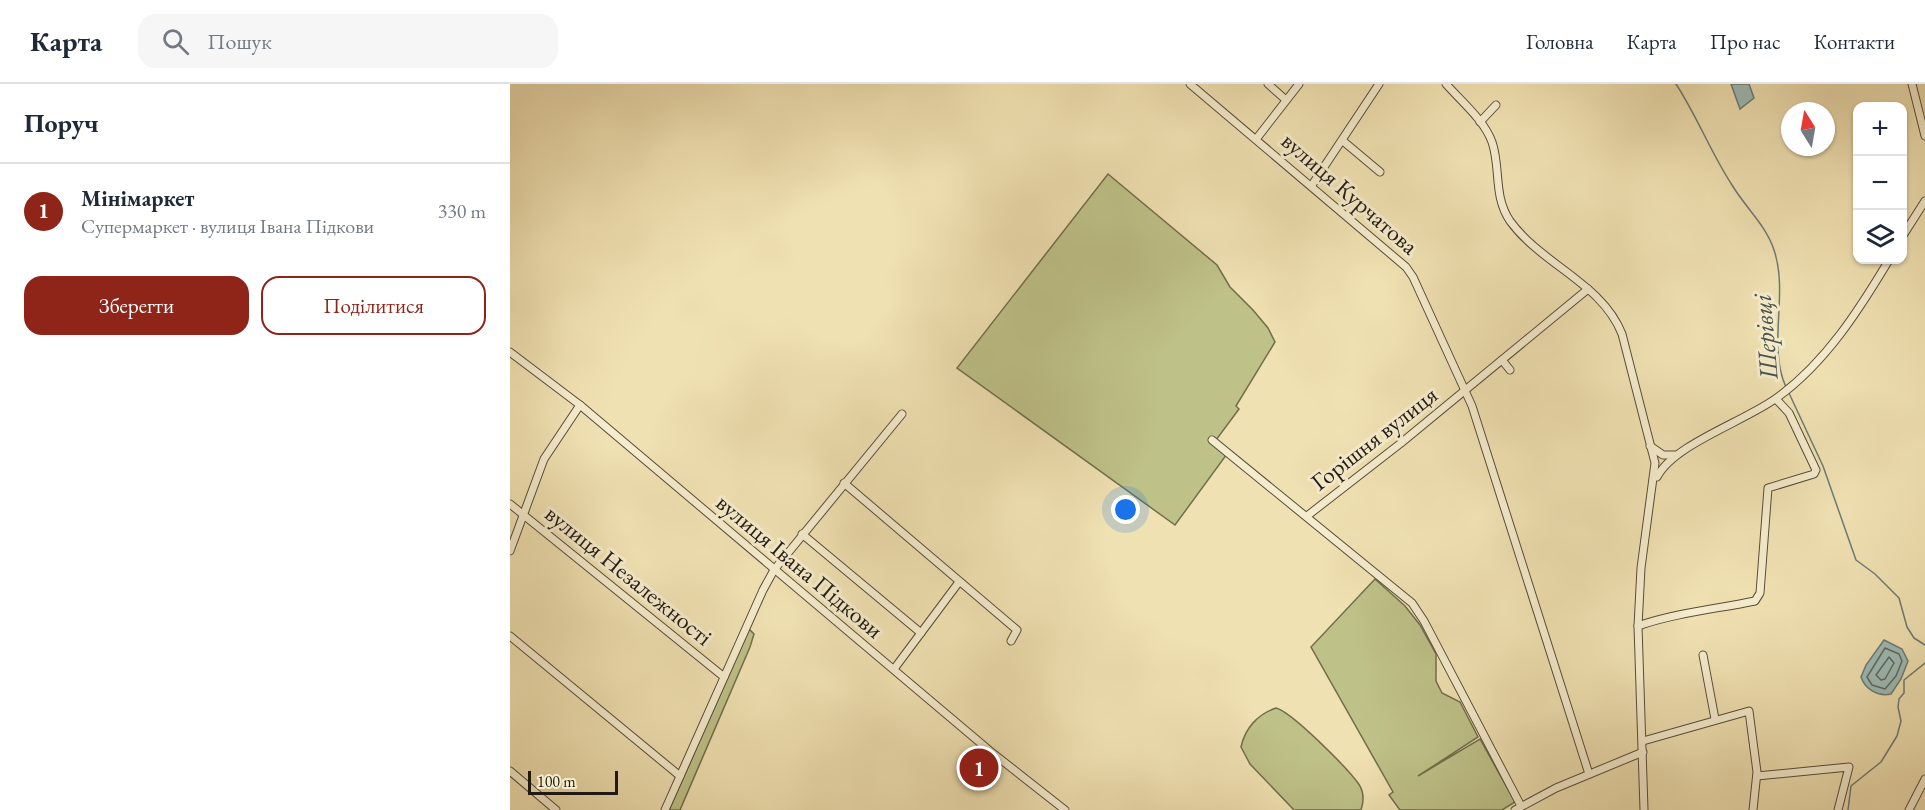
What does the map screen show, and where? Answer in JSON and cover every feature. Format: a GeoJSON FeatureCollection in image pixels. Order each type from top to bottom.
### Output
{"type":"FeatureCollection","features":[{"type":"Feature","properties":{"kind":"street","name":"вулиця Курчатова"},"geometry":{"type":"LineString","coordinates":[[1190,84],[1257,138],[1406,267],[1465,390],[1589,774]]}},
{"type":"Feature","properties":{"kind":"street"},"geometry":{"type":"LineString","coordinates":[[1268,84],[1286,100]]}},
{"type":"Feature","properties":{"kind":"street"},"geometry":{"type":"LineString","coordinates":[[1257,138],[1299,84]]}},
{"type":"Feature","properties":{"kind":"street"},"geometry":{"type":"LineString","coordinates":[[1312,185],[1379,84]]}},
{"type":"Feature","properties":{"kind":"street"},"geometry":{"type":"LineString","coordinates":[[1446,84],[1480,122],[1494,149],[1500,200],[1505,213],[1543,255],[1604,303],[1616,321],[1650,445],[1655,464],[1654,482],[1641,568],[1638,626],[1644,810]]}},
{"type":"Feature","properties":{"kind":"street"},"geometry":{"type":"LineString","coordinates":[[1912,84],[1925,135]]}},
{"type":"Feature","properties":{"kind":"street"},"geometry":{"type":"LineString","coordinates":[[1480,122],[1496,105]]}},
{"type":"Feature","properties":{"kind":"street"},"geometry":{"type":"LineString","coordinates":[[1342,141],[1380,172]]}},
{"type":"Feature","properties":{"kind":"street"},"geometry":{"type":"LineString","coordinates":[[1907,229],[1925,201]]}},
{"type":"Feature","properties":{"kind":"street"},"geometry":{"type":"LineString","coordinates":[[1654,482],[1664,464],[1678,454],[1778,397],[1797,382],[1852,319],[1886,264]]}},
{"type":"Feature","properties":{"kind":"street","name":"Горішня вулиця"},"geometry":{"type":"LineString","coordinates":[[1307,516],[1587,289]]}},
{"type":"Feature","properties":{"kind":"street","name":"вулиця Івана Підкови"},"geometry":{"type":"LineString","coordinates":[[510,352],[580,405],[774,570],[1065,810]]}},
{"type":"Feature","properties":{"kind":"street"},"geometry":{"type":"LineString","coordinates":[[1502,360],[1510,370]]}},
{"type":"Feature","properties":{"kind":"street"},"geometry":{"type":"LineString","coordinates":[[1638,626],[1663,617],[1701,613],[1755,600],[1760,593],[1768,488],[1814,474],[1816,470],[1789,413],[1778,397]]}},
{"type":"Feature","properties":{"kind":"street"},"geometry":{"type":"LineString","coordinates":[[510,551],[544,459],[580,405]]}},
{"type":"Feature","properties":{"kind":"street"},"geometry":{"type":"LineString","coordinates":[[665,810],[774,570],[902,414]]}},
{"type":"Feature","properties":{"kind":"street"},"geometry":{"type":"LineString","coordinates":[[1212,440],[1412,603],[1424,621],[1518,808],[1589,774],[1643,752]]}},
{"type":"Feature","properties":{"kind":"street"},"geometry":{"type":"LineString","coordinates":[[1650,445],[1663,455],[1678,454]]}},
{"type":"Feature","properties":{"kind":"street"},"geometry":{"type":"LineString","coordinates":[[844,483],[1017,630],[1011,641]]}},
{"type":"Feature","properties":{"kind":"street","name":"вулиця Незалежності"},"geometry":{"type":"LineString","coordinates":[[510,504],[724,677]]}},
{"type":"Feature","properties":{"kind":"street"},"geometry":{"type":"LineString","coordinates":[[802,534],[921,633]]}},
{"type":"Feature","properties":{"kind":"street"},"geometry":{"type":"LineString","coordinates":[[894,669],[959,582]]}},
{"type":"Feature","properties":{"kind":"street"},"geometry":{"type":"LineString","coordinates":[[510,636],[680,776]]}},
{"type":"Feature","properties":{"kind":"street"},"geometry":{"type":"LineString","coordinates":[[1703,655],[1715,719]]}},
{"type":"Feature","properties":{"kind":"street"},"geometry":{"type":"LineString","coordinates":[[1642,741],[1749,711],[1757,776],[1753,810]]}},
{"type":"Feature","properties":{"kind":"street"},"geometry":{"type":"LineString","coordinates":[[1757,776],[1849,767],[1838,810]]}},
{"type":"Feature","properties":{"kind":"street"},"geometry":{"type":"LineString","coordinates":[[510,771],[556,810]]}},
{"type":"Feature","properties":{"kind":"street"},"geometry":{"type":"LineString","coordinates":[[1909,810],[1925,779]]}},
{"type":"Feature","properties":{"kind":"green space"},"geometry":{"type":"Polygon","coordinates":[[[1108,174],[1217,265],[1230,287],[1268,328],[1275,342],[1236,406],[1239,409],[1213,444],[1227,454],[1175,525],[957,368],[1108,174]]]}},
{"type":"Feature","properties":{"kind":"green space"},"geometry":{"type":"Polygon","coordinates":[[[1375,579],[1405,606],[1420,625],[1436,654],[1436,681],[1442,693],[1460,702],[1478,737],[1418,776],[1480,739],[1515,802],[1502,810],[1400,810],[1389,795],[1393,792],[1311,647],[1375,579]]]}},
{"type":"Feature","properties":{"kind":"green space"},"geometry":{"type":"Polygon","coordinates":[[[749,629],[754,634],[750,647],[680,810],[669,810],[749,629]]]}},
{"type":"Feature","properties":{"kind":"green space"},"geometry":{"type":"Polygon","coordinates":[[[1276,708],[1294,719],[1352,776],[1360,786],[1362,793],[1361,810],[1294,810],[1250,764],[1241,747],[1243,740],[1249,728],[1258,718],[1276,708]]]}},
{"type":"Feature","properties":{"kind":"water"},"geometry":{"type":"Polygon","coordinates":[[[1731,84],[1749,84],[1754,98],[1740,109],[1731,84]]]}},
{"type":"Feature","properties":{"kind":"water"},"geometry":{"type":"Polygon","coordinates":[[[1884,640],[1902,649],[1908,661],[1901,679],[1891,694],[1886,695],[1873,691],[1861,677],[1866,665],[1884,640]]]}},
{"type":"Feature","properties":{"kind":"waterway","name":"Шерівці"},"geometry":{"type":"LineString","coordinates":[[1676,84],[1724,173],[1761,224],[1774,250],[1780,284],[1778,354],[1786,387]]}},
{"type":"Feature","properties":{"kind":"waterway","name":"Шерівці"},"geometry":{"type":"LineString","coordinates":[[1788,391],[1823,466],[1856,560],[1875,574],[1899,598],[1907,627],[1914,638],[1925,645]]}},
{"type":"Feature","properties":{"kind":"waterway"},"geometry":{"type":"LineString","coordinates":[[1848,810],[1851,786],[1881,762],[1897,736],[1901,721],[1898,707],[1899,699],[1904,693],[1904,680],[1925,663]]}},
{"type":"Feature","properties":{"kind":"place","name":"Мінімаркет"},"geometry":{"type":"Point","coordinates":[979,768]}}]}
